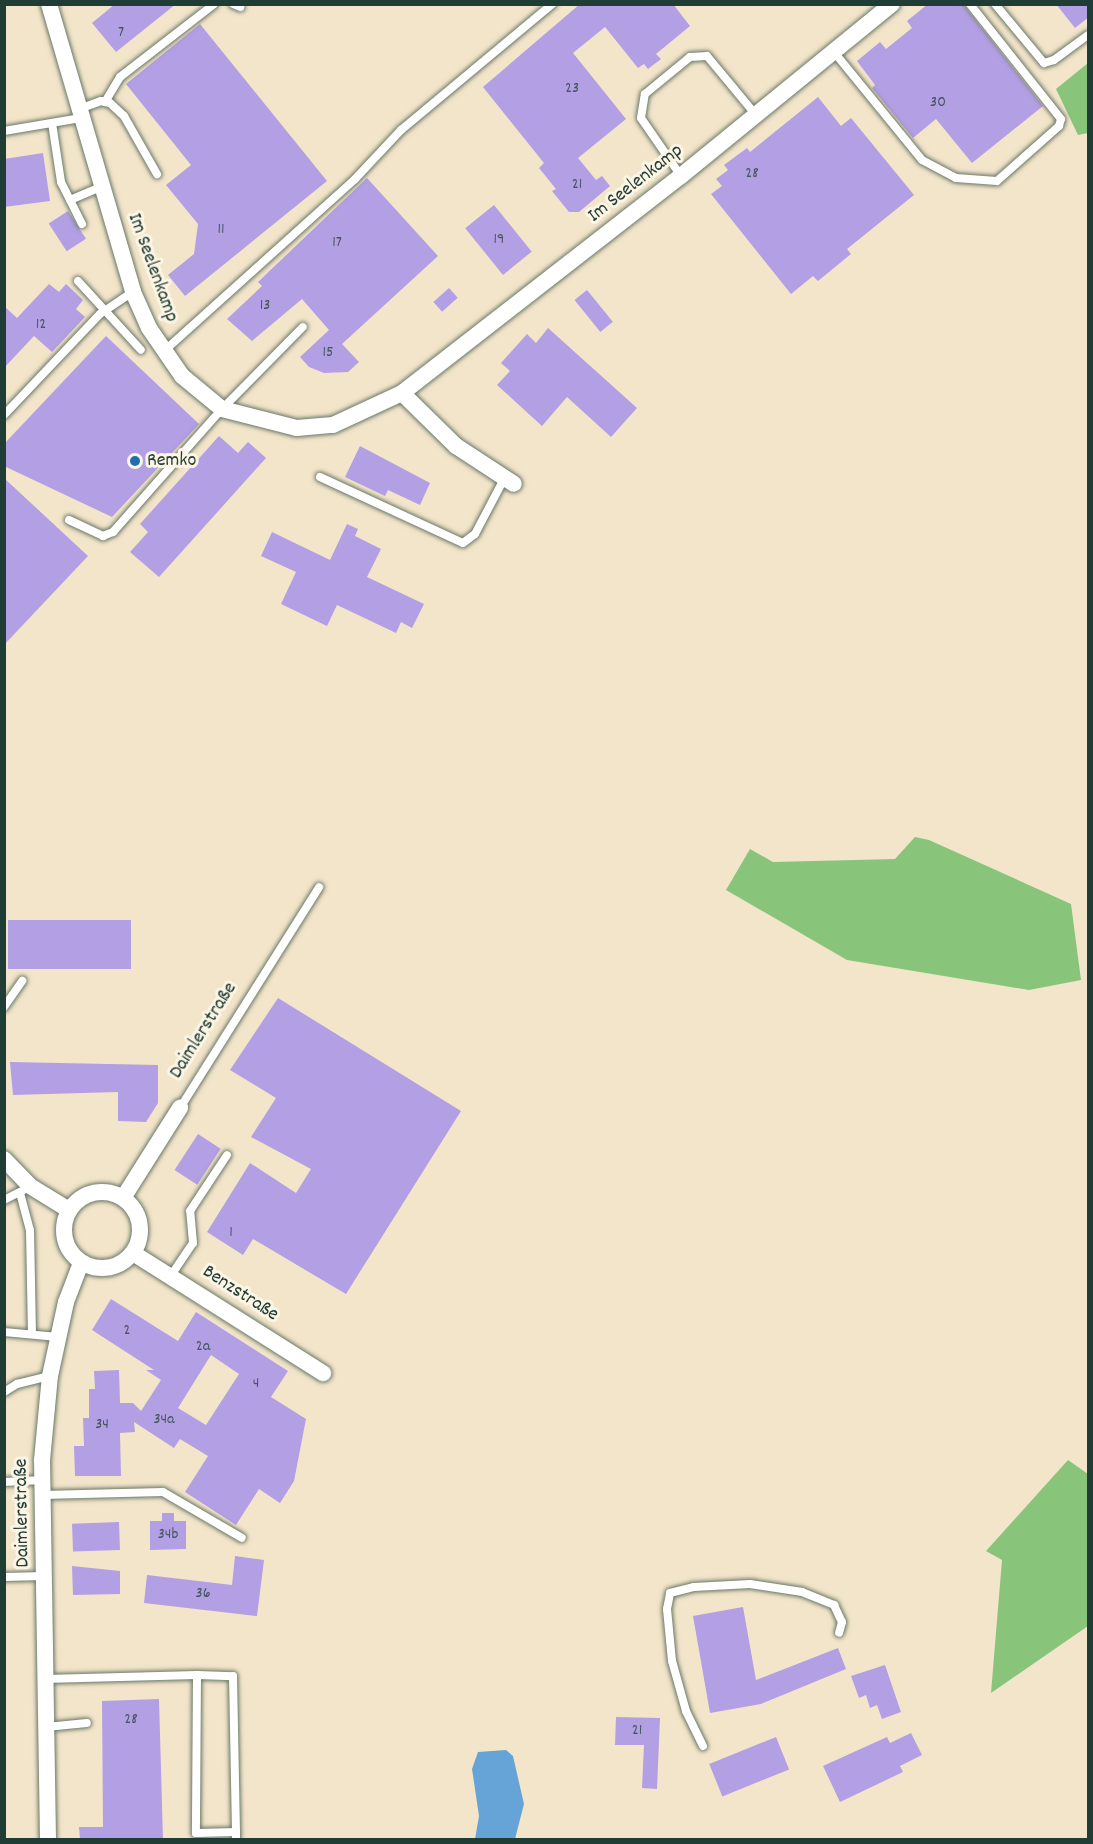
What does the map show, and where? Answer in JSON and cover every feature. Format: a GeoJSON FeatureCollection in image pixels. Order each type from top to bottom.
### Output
{"type":"FeatureCollection","features":[{"type":"Feature","properties":{"kind":"street","name":"Im Seelenkamp"},"geometry":{"type":"LineString","coordinates":[[49,4],[133,292],[163,352],[182,376],[222,409],[297,428],[333,425],[402,393],[681,176],[892,4]]}},
{"type":"Feature","properties":{"kind":"street"},"geometry":{"type":"LineString","coordinates":[[402,393],[456,446],[509,482]]}},
{"type":"Feature","properties":{"kind":"street","name":"Daimlerstraße"},"geometry":{"type":"LineString","coordinates":[[123,1198],[180,1107]]}},
{"type":"Feature","properties":{"kind":"street"},"geometry":{"type":"LineString","coordinates":[[4,1159],[25,1190],[69,1210]]}},
{"type":"Feature","properties":{"kind":"street"},"geometry":{"type":"LineString","coordinates":[[94,1193],[112,1193],[123,1198],[138,1217],[139,1242],[133,1253],[125,1261],[103,1269],[81,1263],[66,1244],[63,1233],[69,1210],[77,1201],[94,1193]]}},
{"type":"Feature","properties":{"kind":"street","name":"Benzstraße"},"geometry":{"type":"LineString","coordinates":[[133,1253],[172,1274],[323,1373]]}},
{"type":"Feature","properties":{"kind":"street","name":"Daimlerstraße"},"geometry":{"type":"LineString","coordinates":[[48,1839],[41,1488],[50,1377],[58,1337],[81,1263]]}},
{"type":"Feature","properties":{"kind":"lane"},"geometry":{"type":"LineString","coordinates":[[4,131],[52,123],[105,102],[120,78],[214,4]]}},
{"type":"Feature","properties":{"kind":"lane"},"geometry":{"type":"LineString","coordinates":[[163,352],[355,179],[401,130],[552,4]]}},
{"type":"Feature","properties":{"kind":"lane"},"geometry":{"type":"LineString","coordinates":[[834,52],[922,160],[956,178],[997,181],[1059,126],[1061,119],[970,4]]}},
{"type":"Feature","properties":{"kind":"lane"},"geometry":{"type":"LineString","coordinates":[[995,4],[1044,63],[1054,60],[1089,35]]}},
{"type":"Feature","properties":{"kind":"lane"},"geometry":{"type":"LineString","coordinates":[[681,176],[641,118],[645,94],[690,57],[707,56],[756,115]]}},
{"type":"Feature","properties":{"kind":"lane"},"geometry":{"type":"LineString","coordinates":[[105,102],[124,116],[157,174]]}},
{"type":"Feature","properties":{"kind":"lane"},"geometry":{"type":"LineString","coordinates":[[52,123],[61,183],[82,224]]}},
{"type":"Feature","properties":{"kind":"lane"},"geometry":{"type":"LineString","coordinates":[[70,200],[101,187]]}},
{"type":"Feature","properties":{"kind":"lane"},"geometry":{"type":"LineString","coordinates":[[78,281],[141,350]]}},
{"type":"Feature","properties":{"kind":"lane"},"geometry":{"type":"LineString","coordinates":[[4,415],[104,311],[133,292]]}},
{"type":"Feature","properties":{"kind":"lane"},"geometry":{"type":"LineString","coordinates":[[69,520],[103,536],[112,532],[222,409],[303,327]]}},
{"type":"Feature","properties":{"kind":"lane"},"geometry":{"type":"LineString","coordinates":[[320,477],[463,543],[475,534],[509,482]]}},
{"type":"Feature","properties":{"kind":"lane","name":"Daimlerstraße"},"geometry":{"type":"LineString","coordinates":[[180,1107],[319,887]]}},
{"type":"Feature","properties":{"kind":"lane"},"geometry":{"type":"LineString","coordinates":[[4,1007],[22,981]]}},
{"type":"Feature","properties":{"kind":"lane"},"geometry":{"type":"LineString","coordinates":[[172,1274],[193,1243],[190,1211],[227,1155]]}},
{"type":"Feature","properties":{"kind":"lane"},"geometry":{"type":"LineString","coordinates":[[4,1200],[25,1190],[30,1230],[32,1334]]}},
{"type":"Feature","properties":{"kind":"lane"},"geometry":{"type":"LineString","coordinates":[[4,1332],[58,1337]]}},
{"type":"Feature","properties":{"kind":"lane"},"geometry":{"type":"LineString","coordinates":[[4,1392],[17,1384],[50,1377]]}},
{"type":"Feature","properties":{"kind":"lane"},"geometry":{"type":"LineString","coordinates":[[4,1482],[41,1488],[163,1492],[242,1538]]}},
{"type":"Feature","properties":{"kind":"lane"},"geometry":{"type":"LineString","coordinates":[[4,1576],[44,1576]]}},
{"type":"Feature","properties":{"kind":"lane"},"geometry":{"type":"LineString","coordinates":[[703,1746],[686,1711],[672,1661],[667,1609],[670,1593],[694,1587],[750,1584],[802,1592],[834,1605],[842,1622],[839,1633]]}},
{"type":"Feature","properties":{"kind":"lane"},"geometry":{"type":"LineString","coordinates":[[45,1679],[197,1675],[232,1676],[236,1836],[196,1833],[197,1675]]}},
{"type":"Feature","properties":{"kind":"lane"},"geometry":{"type":"LineString","coordinates":[[46,1726],[87,1723]]}},
{"type":"Feature","properties":{"kind":"green space"},"geometry":{"type":"Polygon","coordinates":[[[1088,63],[1088,133],[1078,135],[1056,89],[1088,63]]]}},
{"type":"Feature","properties":{"kind":"green space"},"geometry":{"type":"Polygon","coordinates":[[[915,837],[929,840],[1071,904],[1081,980],[1029,990],[847,960],[726,890],[750,849],[773,862],[895,859],[915,837]]]}},
{"type":"Feature","properties":{"kind":"green space"},"geometry":{"type":"Polygon","coordinates":[[[1068,1460],[1088,1474],[1088,1626],[991,1693],[1002,1560],[986,1551],[1068,1460]]]}},
{"type":"Feature","properties":{"kind":"water"},"geometry":{"type":"Polygon","coordinates":[[[506,1750],[513,1756],[524,1804],[515,1839],[475,1839],[479,1816],[472,1769],[478,1752],[506,1750]]]}},
{"type":"Feature","properties":{"kind":"building"},"geometry":{"type":"Polygon","coordinates":[[[115,4],[176,4],[116,52],[92,23],[115,4]]]}},
{"type":"Feature","properties":{"kind":"building"},"geometry":{"type":"Polygon","coordinates":[[[580,4],[673,4],[690,26],[656,54],[661,59],[648,69],[644,64],[638,68],[605,27],[573,53],[626,119],[578,158],[596,180],[602,176],[610,186],[579,212],[569,212],[552,191],[556,189],[539,168],[544,163],[483,87],[580,4]]]}},
{"type":"Feature","properties":{"kind":"building"},"geometry":{"type":"Polygon","coordinates":[[[928,4],[963,4],[1043,106],[972,163],[936,119],[913,138],[872,88],[875,85],[857,61],[880,42],[886,49],[912,28],[907,21],[928,4]]]}},
{"type":"Feature","properties":{"kind":"building"},"geometry":{"type":"Polygon","coordinates":[[[1056,4],[1089,4],[1089,17],[1075,28],[1056,4]]]}},
{"type":"Feature","properties":{"kind":"building"},"geometry":{"type":"Polygon","coordinates":[[[200,24],[327,181],[185,296],[168,275],[194,254],[198,224],[166,185],[191,165],[126,84],[200,24]]]}},
{"type":"Feature","properties":{"kind":"building"},"geometry":{"type":"Polygon","coordinates":[[[818,97],[841,126],[851,118],[914,195],[847,249],[851,254],[818,281],[813,276],[791,294],[711,194],[722,186],[716,179],[728,170],[724,165],[747,148],[750,152],[818,97]]]}},
{"type":"Feature","properties":{"kind":"building"},"geometry":{"type":"Polygon","coordinates":[[[43,153],[50,201],[4,207],[4,159],[43,153]]]}},
{"type":"Feature","properties":{"kind":"building"},"geometry":{"type":"Polygon","coordinates":[[[367,178],[438,256],[342,344],[359,362],[348,372],[324,373],[309,367],[300,357],[329,330],[302,299],[252,341],[227,319],[262,286],[258,282],[367,178]]]}},
{"type":"Feature","properties":{"kind":"building"},"geometry":{"type":"Polygon","coordinates":[[[494,205],[532,252],[503,275],[465,228],[494,205]]]}},
{"type":"Feature","properties":{"kind":"building"},"geometry":{"type":"Polygon","coordinates":[[[68,211],[86,239],[67,251],[49,224],[68,211]]]}},
{"type":"Feature","properties":{"kind":"building"},"geometry":{"type":"Polygon","coordinates":[[[49,284],[59,292],[66,284],[83,300],[76,309],[85,317],[52,352],[34,336],[4,368],[4,306],[17,318],[49,284]]]}},
{"type":"Feature","properties":{"kind":"building"},"geometry":{"type":"Polygon","coordinates":[[[449,288],[458,298],[442,312],[433,302],[449,288]]]}},
{"type":"Feature","properties":{"kind":"building"},"geometry":{"type":"Polygon","coordinates":[[[587,290],[613,322],[600,332],[575,300],[587,290]]]}},
{"type":"Feature","properties":{"kind":"building"},"geometry":{"type":"Polygon","coordinates":[[[548,328],[637,408],[611,437],[567,397],[542,426],[497,385],[510,371],[501,363],[527,334],[536,343],[548,328]]]}},
{"type":"Feature","properties":{"kind":"building"},"geometry":{"type":"Polygon","coordinates":[[[106,336],[199,424],[112,517],[4,466],[4,444],[106,336]]]}},
{"type":"Feature","properties":{"kind":"building"},"geometry":{"type":"Polygon","coordinates":[[[219,436],[238,453],[248,442],[266,458],[159,577],[130,552],[148,532],[140,524],[219,436]]]}},
{"type":"Feature","properties":{"kind":"building"},"geometry":{"type":"Polygon","coordinates":[[[360,446],[430,483],[420,505],[388,490],[385,496],[345,477],[360,446]]]}},
{"type":"Feature","properties":{"kind":"building"},"geometry":{"type":"Polygon","coordinates":[[[4,478],[88,556],[4,645],[4,478]]]}},
{"type":"Feature","properties":{"kind":"building"},"geometry":{"type":"Polygon","coordinates":[[[347,524],[358,529],[355,536],[381,549],[367,577],[424,604],[412,628],[401,622],[396,633],[337,605],[327,626],[281,604],[296,572],[261,556],[272,532],[330,560],[347,524]]]}},
{"type":"Feature","properties":{"kind":"building"},"geometry":{"type":"Polygon","coordinates":[[[8,920],[131,920],[131,969],[8,969],[8,920]]]}},
{"type":"Feature","properties":{"kind":"building"},"geometry":{"type":"Polygon","coordinates":[[[278,998],[461,1111],[346,1294],[253,1239],[243,1255],[207,1232],[250,1163],[296,1193],[311,1169],[251,1137],[276,1098],[230,1070],[278,998]]]}},
{"type":"Feature","properties":{"kind":"building"},"geometry":{"type":"Polygon","coordinates":[[[10,1062],[158,1065],[158,1103],[146,1122],[118,1121],[118,1092],[13,1095],[10,1062]]]}},
{"type":"Feature","properties":{"kind":"building"},"geometry":{"type":"Polygon","coordinates":[[[198,1134],[221,1149],[197,1185],[175,1170],[198,1134]]]}},
{"type":"Feature","properties":{"kind":"building"},"geometry":{"type":"Polygon","coordinates":[[[111,1299],[178,1341],[196,1312],[288,1371],[271,1397],[306,1419],[294,1481],[280,1503],[259,1489],[236,1525],[185,1492],[208,1456],[180,1439],[174,1448],[134,1422],[135,1432],[120,1433],[121,1476],[75,1476],[74,1446],[84,1446],[83,1418],[89,1418],[89,1389],[95,1389],[94,1371],[119,1370],[120,1403],[133,1403],[141,1411],[161,1380],[146,1370],[154,1370],[92,1330],[111,1299]],[[211,1355],[178,1408],[206,1425],[239,1374],[211,1355]]]}},
{"type":"Feature","properties":{"kind":"building"},"geometry":{"type":"Polygon","coordinates":[[[162,1513],[174,1513],[174,1521],[186,1521],[186,1549],[150,1550],[150,1521],[162,1521],[162,1513]]]}},
{"type":"Feature","properties":{"kind":"building"},"geometry":{"type":"Polygon","coordinates":[[[119,1522],[120,1550],[73,1552],[72,1524],[119,1522]]]}},
{"type":"Feature","properties":{"kind":"building"},"geometry":{"type":"Polygon","coordinates":[[[235,1556],[264,1560],[257,1616],[144,1603],[147,1575],[232,1585],[235,1556]]]}},
{"type":"Feature","properties":{"kind":"building"},"geometry":{"type":"Polygon","coordinates":[[[72,1566],[120,1571],[120,1594],[73,1595],[72,1566]]]}},
{"type":"Feature","properties":{"kind":"building"},"geometry":{"type":"Polygon","coordinates":[[[743,1607],[756,1680],[838,1648],[846,1669],[761,1704],[710,1713],[693,1616],[743,1607]]]}},
{"type":"Feature","properties":{"kind":"building"},"geometry":{"type":"Polygon","coordinates":[[[885,1665],[901,1712],[882,1719],[877,1705],[870,1708],[866,1695],[859,1698],[851,1676],[885,1665]]]}},
{"type":"Feature","properties":{"kind":"building"},"geometry":{"type":"Polygon","coordinates":[[[159,1699],[163,1839],[80,1839],[79,1827],[103,1827],[102,1701],[159,1699]]]}},
{"type":"Feature","properties":{"kind":"building"},"geometry":{"type":"Polygon","coordinates":[[[616,1717],[660,1718],[657,1789],[642,1788],[644,1745],[615,1745],[616,1717]]]}},
{"type":"Feature","properties":{"kind":"building"},"geometry":{"type":"Polygon","coordinates":[[[911,1733],[922,1755],[900,1766],[903,1772],[840,1802],[823,1766],[887,1737],[890,1743],[911,1733]]]}},
{"type":"Feature","properties":{"kind":"building"},"geometry":{"type":"Polygon","coordinates":[[[776,1737],[789,1769],[722,1796],[709,1764],[776,1737]]]}},
{"type":"Feature","properties":{"kind":"place","name":"Remko"},"geometry":{"type":"Point","coordinates":[135,461]}}]}
